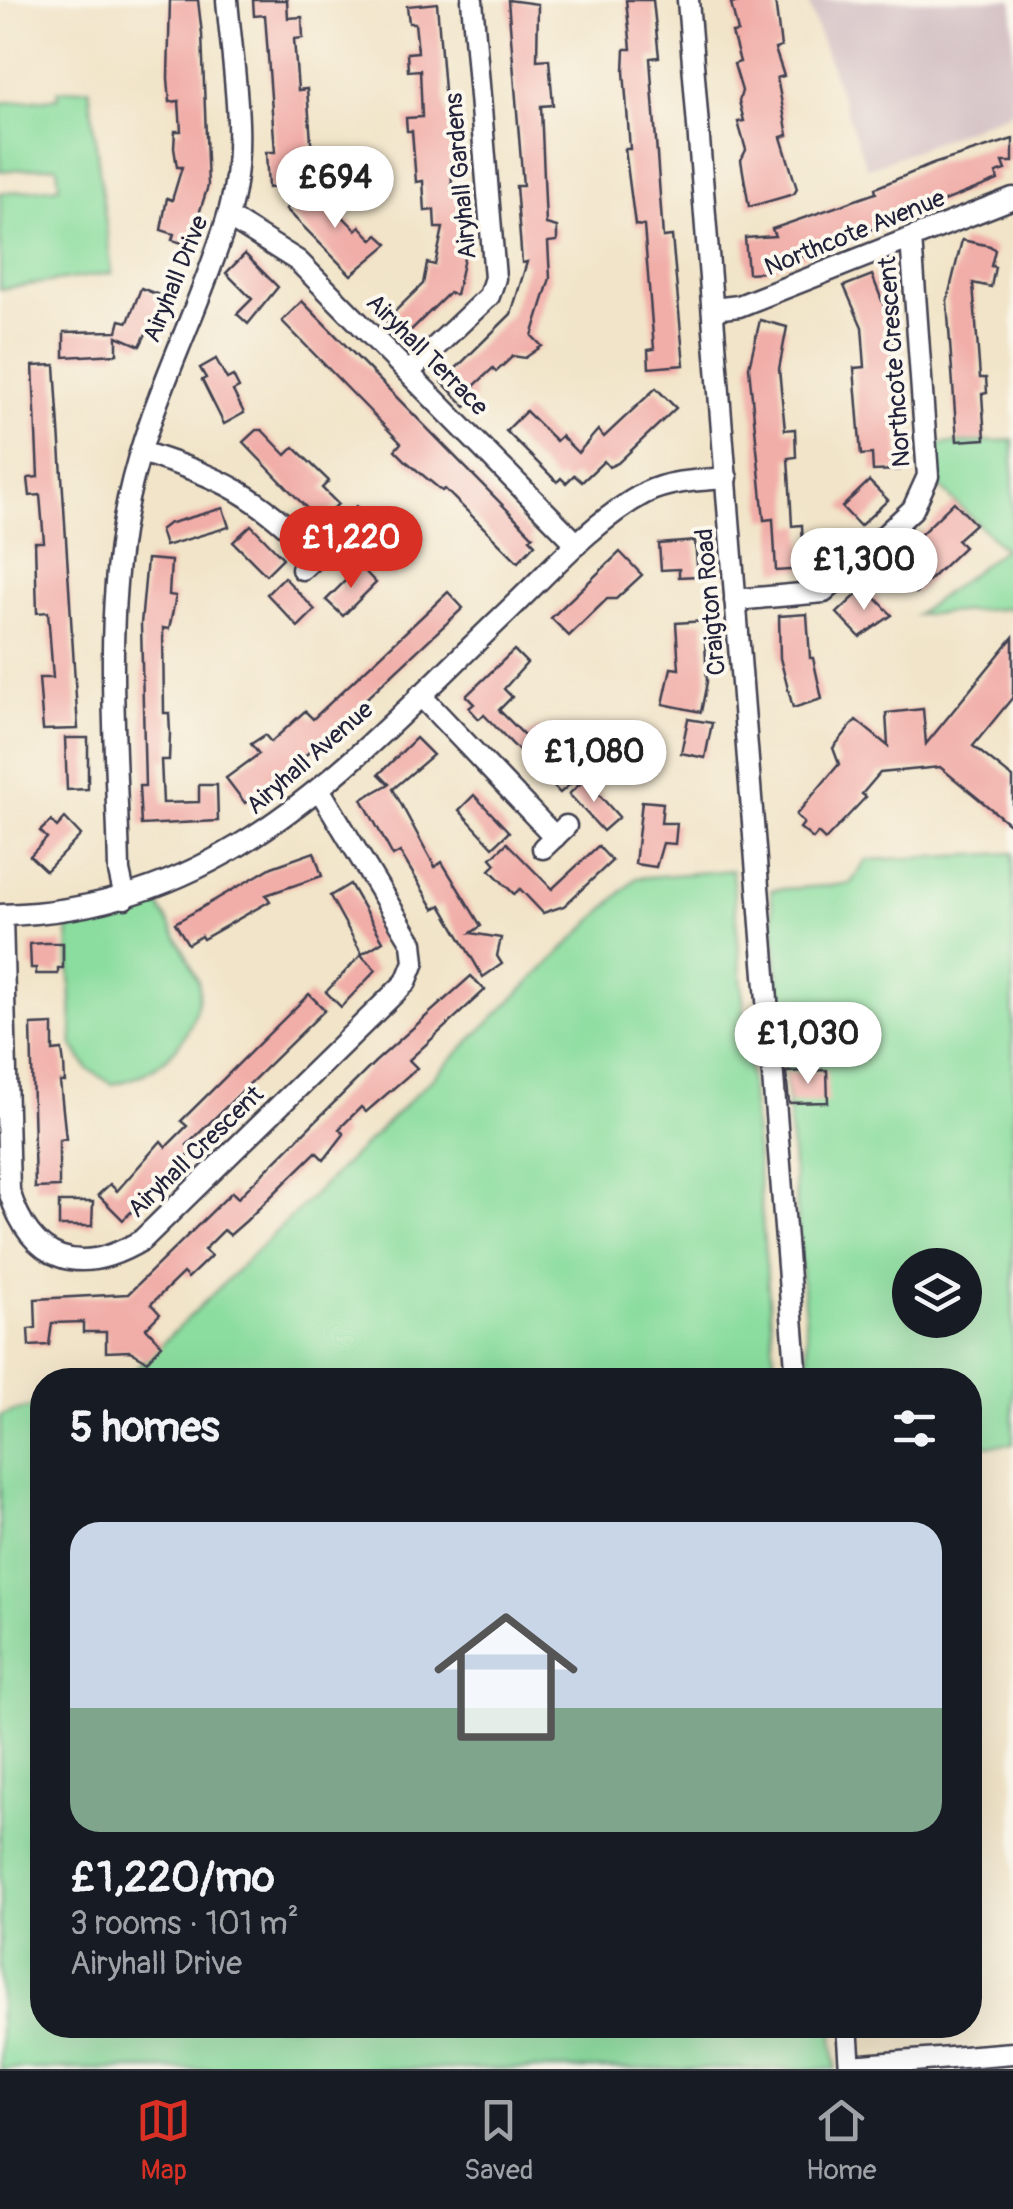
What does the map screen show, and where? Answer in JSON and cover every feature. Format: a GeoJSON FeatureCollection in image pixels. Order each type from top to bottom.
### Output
{"type":"FeatureCollection","features":[{"type":"Feature","properties":{"kind":"street","name":"Airyhall Drive"},"geometry":{"type":"LineString","coordinates":[[125,898],[119,871],[114,613],[126,514],[158,391],[228,218],[239,145],[227,0]]}},
{"type":"Feature","properties":{"kind":"street","name":"Airyhall Gardens"},"geometry":{"type":"LineString","coordinates":[[409,372],[489,296],[495,278],[472,0]]}},
{"type":"Feature","properties":{"kind":"street","name":"Craigton Road"},"geometry":{"type":"LineString","coordinates":[[688,0],[796,1368]]}},
{"type":"Feature","properties":{"kind":"street","name":"Northcote Avenue"},"geometry":{"type":"LineString","coordinates":[[713,309],[739,306],[1013,198]]}},
{"type":"Feature","properties":{"kind":"street","name":"Airyhall Terrace"},"geometry":{"type":"LineString","coordinates":[[228,218],[298,261],[578,544]]}},
{"type":"Feature","properties":{"kind":"street","name":"Northcote Crescent"},"geometry":{"type":"LineString","coordinates":[[736,600],[824,592],[913,509],[928,476],[911,238]]}},
{"type":"Feature","properties":{"kind":"street"},"geometry":{"type":"LineString","coordinates":[[141,452],[235,486],[268,507],[317,555]]}},
{"type":"Feature","properties":{"kind":"street","name":"Airyhall Avenue"},"geometry":{"type":"LineString","coordinates":[[1,916],[68,910],[125,898],[224,857],[318,790],[578,544],[646,493],[727,478]]}},
{"type":"Feature","properties":{"kind":"street"},"geometry":{"type":"LineString","coordinates":[[420,695],[555,837]]}},
{"type":"Feature","properties":{"kind":"street","name":"Airyhall Crescent"},"geometry":{"type":"LineString","coordinates":[[1,916],[8,1191],[18,1220],[36,1243],[61,1258],[90,1262],[117,1256],[142,1240],[406,982],[414,962],[412,944],[331,804],[318,790]]}},
{"type":"Feature","properties":{"kind":"street"},"geometry":{"type":"LineString","coordinates":[[848,2038],[850,2068],[1013,2053]]}},
{"type":"Feature","properties":{"kind":"shaded area"},"geometry":{"type":"Polygon","coordinates":[[[807,0],[1013,0],[1013,111],[867,169],[807,0]]]}},
{"type":"Feature","properties":{"kind":"green space"},"geometry":{"type":"Polygon","coordinates":[[[89,88],[112,273],[0,289],[0,193],[59,187],[57,166],[0,171],[0,103],[58,98],[58,91],[89,88]]]}},
{"type":"Feature","properties":{"kind":"green space"},"geometry":{"type":"Polygon","coordinates":[[[1013,440],[1013,608],[916,615],[1004,549],[928,476],[927,445],[1013,440]]]}},
{"type":"Feature","properties":{"kind":"green space"},"geometry":{"type":"Polygon","coordinates":[[[1013,853],[1013,1444],[982,1446],[982,1368],[809,1368],[771,890],[850,884],[867,860],[1013,853]]]}},
{"type":"Feature","properties":{"kind":"green space"},"geometry":{"type":"Polygon","coordinates":[[[732,870],[775,1368],[137,1368],[636,878],[732,870]]]}},
{"type":"Feature","properties":{"kind":"green space"},"geometry":{"type":"Polygon","coordinates":[[[159,905],[198,982],[197,1004],[182,1039],[164,1060],[141,1075],[112,1084],[88,1069],[73,1046],[68,928],[159,905]]]}},
{"type":"Feature","properties":{"kind":"green space"},"geometry":{"type":"Polygon","coordinates":[[[30,1407],[30,2038],[833,2038],[836,2069],[0,2069],[0,1415],[30,1407]]]}},
{"type":"Feature","properties":{"kind":"building"},"geometry":{"type":"Polygon","coordinates":[[[170,0],[198,0],[202,34],[208,186],[189,245],[172,240],[174,234],[161,230],[167,198],[172,200],[182,167],[177,167],[174,148],[175,131],[181,131],[179,101],[170,102],[168,78],[170,0]]]}},
{"type":"Feature","properties":{"kind":"building"},"geometry":{"type":"Polygon","coordinates":[[[253,0],[287,0],[288,18],[302,17],[303,38],[294,39],[298,90],[307,89],[312,154],[304,154],[306,185],[268,188],[266,152],[275,152],[265,15],[254,16],[253,0]]]}},
{"type":"Feature","properties":{"kind":"building"},"geometry":{"type":"Polygon","coordinates":[[[508,0],[538,4],[537,60],[549,59],[553,105],[541,106],[546,224],[557,227],[557,241],[548,242],[550,278],[532,336],[542,346],[525,358],[513,356],[496,372],[493,368],[473,387],[475,399],[466,407],[442,382],[511,314],[527,262],[522,263],[516,186],[523,186],[508,0]]]}},
{"type":"Feature","properties":{"kind":"building"},"geometry":{"type":"Polygon","coordinates":[[[626,0],[653,0],[659,57],[650,58],[663,237],[672,236],[684,365],[649,368],[648,350],[654,349],[644,226],[635,225],[625,149],[630,149],[625,49],[631,49],[626,0]]]}},
{"type":"Feature","properties":{"kind":"building"},"geometry":{"type":"Polygon","coordinates":[[[775,0],[781,47],[775,49],[784,76],[777,78],[788,135],[781,137],[797,189],[794,194],[749,207],[741,160],[746,150],[738,122],[744,121],[739,101],[742,91],[734,64],[740,62],[732,33],[738,32],[731,4],[775,0]]]}},
{"type":"Feature","properties":{"kind":"building"},"geometry":{"type":"Polygon","coordinates":[[[437,3],[446,115],[450,115],[452,191],[461,190],[466,249],[456,295],[449,293],[402,339],[385,321],[423,284],[427,263],[435,265],[443,228],[435,228],[434,210],[425,211],[423,181],[416,182],[412,131],[407,131],[406,118],[422,117],[420,70],[408,71],[407,53],[418,52],[415,23],[409,23],[407,6],[437,3]]]}},
{"type":"Feature","properties":{"kind":"building"},"geometry":{"type":"Polygon","coordinates":[[[1013,139],[1013,162],[1003,162],[1006,170],[996,173],[998,180],[764,272],[748,273],[745,238],[775,236],[772,229],[876,193],[875,188],[933,164],[1013,139]]]}},
{"type":"Feature","properties":{"kind":"building"},"geometry":{"type":"Polygon","coordinates":[[[311,184],[356,230],[360,226],[373,240],[378,235],[388,244],[351,275],[286,209],[311,184]]]}},
{"type":"Feature","properties":{"kind":"building"},"geometry":{"type":"Polygon","coordinates":[[[962,240],[995,250],[991,266],[995,267],[991,287],[973,283],[980,378],[986,378],[987,393],[982,394],[985,439],[957,441],[947,301],[962,240]]]}},
{"type":"Feature","properties":{"kind":"building"},"geometry":{"type":"Polygon","coordinates":[[[245,254],[278,287],[248,324],[237,314],[252,299],[226,273],[245,254]]]}},
{"type":"Feature","properties":{"kind":"building"},"geometry":{"type":"Polygon","coordinates":[[[872,275],[890,321],[900,470],[873,471],[872,454],[861,455],[854,368],[865,367],[862,327],[844,286],[872,275]]]}},
{"type":"Feature","properties":{"kind":"building"},"geometry":{"type":"Polygon","coordinates":[[[141,288],[164,297],[140,346],[117,336],[117,354],[64,357],[64,332],[117,331],[120,320],[128,322],[141,288]]]}},
{"type":"Feature","properties":{"kind":"building"},"geometry":{"type":"Polygon","coordinates":[[[302,301],[533,536],[530,539],[535,544],[518,562],[445,489],[442,491],[395,450],[401,443],[282,321],[302,301]]]}},
{"type":"Feature","properties":{"kind":"building"},"geometry":{"type":"Polygon","coordinates":[[[760,320],[787,327],[779,369],[785,430],[795,429],[796,457],[788,458],[792,526],[802,525],[804,569],[776,571],[773,519],[764,520],[749,367],[760,320]]]}},
{"type":"Feature","properties":{"kind":"building"},"geometry":{"type":"Polygon","coordinates":[[[216,359],[227,379],[233,376],[239,388],[233,391],[244,413],[224,424],[200,368],[216,359]]]}},
{"type":"Feature","properties":{"kind":"building"},"geometry":{"type":"Polygon","coordinates":[[[55,365],[78,729],[43,730],[39,678],[53,678],[48,612],[37,613],[35,542],[44,542],[40,495],[30,496],[28,478],[38,477],[33,366],[55,365]]]}},
{"type":"Feature","properties":{"kind":"building"},"geometry":{"type":"Polygon","coordinates":[[[656,388],[676,408],[618,463],[609,467],[604,461],[582,482],[574,475],[566,483],[561,478],[557,482],[506,431],[526,411],[556,441],[561,436],[578,453],[598,430],[604,437],[656,388]]]}},
{"type":"Feature","properties":{"kind":"building"},"geometry":{"type":"Polygon","coordinates":[[[256,430],[262,430],[286,455],[294,447],[329,481],[322,488],[338,504],[320,522],[243,442],[256,430]]]}},
{"type":"Feature","properties":{"kind":"building"},"geometry":{"type":"Polygon","coordinates":[[[869,481],[888,500],[860,526],[842,507],[869,481]]]}},
{"type":"Feature","properties":{"kind":"building"},"geometry":{"type":"Polygon","coordinates":[[[954,502],[975,524],[957,540],[964,547],[916,593],[889,565],[954,502]]]}},
{"type":"Feature","properties":{"kind":"building"},"geometry":{"type":"Polygon","coordinates":[[[356,506],[389,538],[372,555],[340,523],[356,506]]]}},
{"type":"Feature","properties":{"kind":"building"},"geometry":{"type":"Polygon","coordinates":[[[223,508],[229,527],[165,546],[160,530],[168,524],[223,508]]]}},
{"type":"Feature","properties":{"kind":"building"},"geometry":{"type":"Polygon","coordinates":[[[251,525],[283,558],[266,575],[233,542],[251,525]]]}},
{"type":"Feature","properties":{"kind":"building"},"geometry":{"type":"Polygon","coordinates":[[[695,541],[698,576],[679,577],[679,569],[661,570],[659,544],[695,541]]]}},
{"type":"Feature","properties":{"kind":"building"},"geometry":{"type":"Polygon","coordinates":[[[620,552],[642,575],[616,599],[607,599],[569,636],[551,618],[620,552]]]}},
{"type":"Feature","properties":{"kind":"building"},"geometry":{"type":"Polygon","coordinates":[[[147,559],[171,561],[169,595],[176,596],[169,629],[163,628],[164,713],[169,713],[170,733],[169,760],[161,760],[163,803],[199,802],[199,785],[217,785],[218,821],[141,825],[139,786],[145,786],[141,624],[147,559]]]}},
{"type":"Feature","properties":{"kind":"building"},"geometry":{"type":"Polygon","coordinates":[[[360,566],[376,583],[343,616],[326,600],[360,566]]]}},
{"type":"Feature","properties":{"kind":"building"},"geometry":{"type":"Polygon","coordinates":[[[284,577],[315,610],[298,627],[267,594],[284,577]]]}},
{"type":"Feature","properties":{"kind":"building"},"geometry":{"type":"Polygon","coordinates":[[[865,587],[892,615],[860,637],[837,613],[865,587]]]}},
{"type":"Feature","properties":{"kind":"building"},"geometry":{"type":"Polygon","coordinates":[[[448,592],[463,608],[292,768],[245,803],[226,778],[259,754],[251,744],[265,735],[271,742],[305,711],[313,719],[448,592]]]}},
{"type":"Feature","properties":{"kind":"building"},"geometry":{"type":"Polygon","coordinates":[[[807,614],[810,658],[822,699],[793,708],[780,658],[779,616],[807,614]]]}},
{"type":"Feature","properties":{"kind":"building"},"geometry":{"type":"Polygon","coordinates":[[[704,621],[707,682],[701,712],[663,704],[671,668],[679,669],[676,623],[704,621]]]}},
{"type":"Feature","properties":{"kind":"building"},"geometry":{"type":"Polygon","coordinates":[[[1013,637],[1013,697],[973,746],[1013,778],[1013,827],[940,767],[880,773],[862,794],[866,797],[825,840],[818,833],[813,839],[800,828],[804,823],[796,815],[839,764],[833,748],[856,720],[888,746],[886,713],[923,709],[926,744],[1013,637]]]}},
{"type":"Feature","properties":{"kind":"building"},"geometry":{"type":"Polygon","coordinates":[[[514,650],[527,663],[504,689],[512,697],[499,710],[525,736],[539,728],[560,750],[552,757],[574,781],[560,793],[484,715],[479,719],[469,708],[474,704],[466,696],[514,650]]]}},
{"type":"Feature","properties":{"kind":"building"},"geometry":{"type":"Polygon","coordinates":[[[688,719],[712,723],[705,758],[681,753],[688,719]]]}},
{"type":"Feature","properties":{"kind":"building"},"geometry":{"type":"Polygon","coordinates":[[[65,738],[88,738],[88,789],[67,790],[65,738]]]}},
{"type":"Feature","properties":{"kind":"building"},"geometry":{"type":"Polygon","coordinates":[[[416,738],[433,755],[393,789],[435,867],[442,862],[481,926],[471,933],[501,938],[497,956],[502,964],[483,977],[441,905],[434,909],[400,852],[393,856],[362,799],[389,784],[379,774],[416,738]]]}},
{"type":"Feature","properties":{"kind":"building"},"geometry":{"type":"Polygon","coordinates":[[[585,779],[619,817],[603,831],[569,794],[585,779]]]}},
{"type":"Feature","properties":{"kind":"building"},"geometry":{"type":"Polygon","coordinates":[[[474,795],[509,832],[493,847],[459,810],[474,795]]]}},
{"type":"Feature","properties":{"kind":"building"},"geometry":{"type":"Polygon","coordinates":[[[642,801],[663,803],[661,823],[677,823],[675,844],[663,843],[656,867],[635,864],[642,801]]]}},
{"type":"Feature","properties":{"kind":"building"},"geometry":{"type":"Polygon","coordinates":[[[65,818],[81,835],[46,871],[30,856],[47,838],[40,831],[51,821],[57,827],[65,818]]]}},
{"type":"Feature","properties":{"kind":"building"},"geometry":{"type":"Polygon","coordinates":[[[507,843],[552,889],[598,846],[612,861],[564,906],[543,913],[520,889],[514,894],[490,870],[496,864],[491,858],[507,843]]]}},
{"type":"Feature","properties":{"kind":"building"},"geometry":{"type":"Polygon","coordinates":[[[314,852],[322,876],[266,895],[270,901],[203,939],[201,936],[188,944],[175,923],[272,867],[314,852]]]}},
{"type":"Feature","properties":{"kind":"building"},"geometry":{"type":"Polygon","coordinates":[[[350,884],[383,941],[362,954],[330,896],[350,884]]]}},
{"type":"Feature","properties":{"kind":"building"},"geometry":{"type":"Polygon","coordinates":[[[63,943],[63,968],[58,968],[58,974],[36,974],[36,968],[31,968],[30,944],[63,943]]]}},
{"type":"Feature","properties":{"kind":"building"},"geometry":{"type":"Polygon","coordinates":[[[361,955],[376,970],[341,1007],[326,992],[361,955]]]}},
{"type":"Feature","properties":{"kind":"building"},"geometry":{"type":"Polygon","coordinates":[[[471,976],[485,990],[409,1060],[417,1068],[366,1112],[361,1107],[339,1129],[344,1134],[324,1160],[316,1152],[230,1235],[224,1230],[204,1250],[211,1256],[188,1278],[183,1273],[151,1304],[160,1314],[146,1328],[162,1345],[147,1361],[130,1351],[106,1352],[106,1332],[83,1332],[83,1322],[52,1323],[49,1345],[29,1346],[28,1329],[36,1328],[35,1299],[128,1294],[232,1192],[238,1198],[375,1062],[471,976]]]}},
{"type":"Feature","properties":{"kind":"building"},"geometry":{"type":"Polygon","coordinates":[[[309,994],[325,1010],[187,1145],[193,1151],[123,1220],[98,1195],[110,1184],[117,1191],[161,1141],[166,1147],[187,1126],[181,1121],[309,994]]]}},
{"type":"Feature","properties":{"kind":"building"},"geometry":{"type":"Polygon","coordinates":[[[53,1024],[53,1051],[62,1050],[64,1064],[65,1082],[60,1082],[66,1139],[59,1140],[59,1187],[35,1188],[31,1025],[53,1024]]]}},
{"type":"Feature","properties":{"kind":"building"},"geometry":{"type":"Polygon","coordinates":[[[827,1070],[828,1102],[789,1103],[786,1072],[827,1070]]]}},
{"type":"Feature","properties":{"kind":"building"},"geometry":{"type":"Polygon","coordinates":[[[59,1202],[93,1202],[92,1226],[59,1226],[59,1202]]]}}]}
